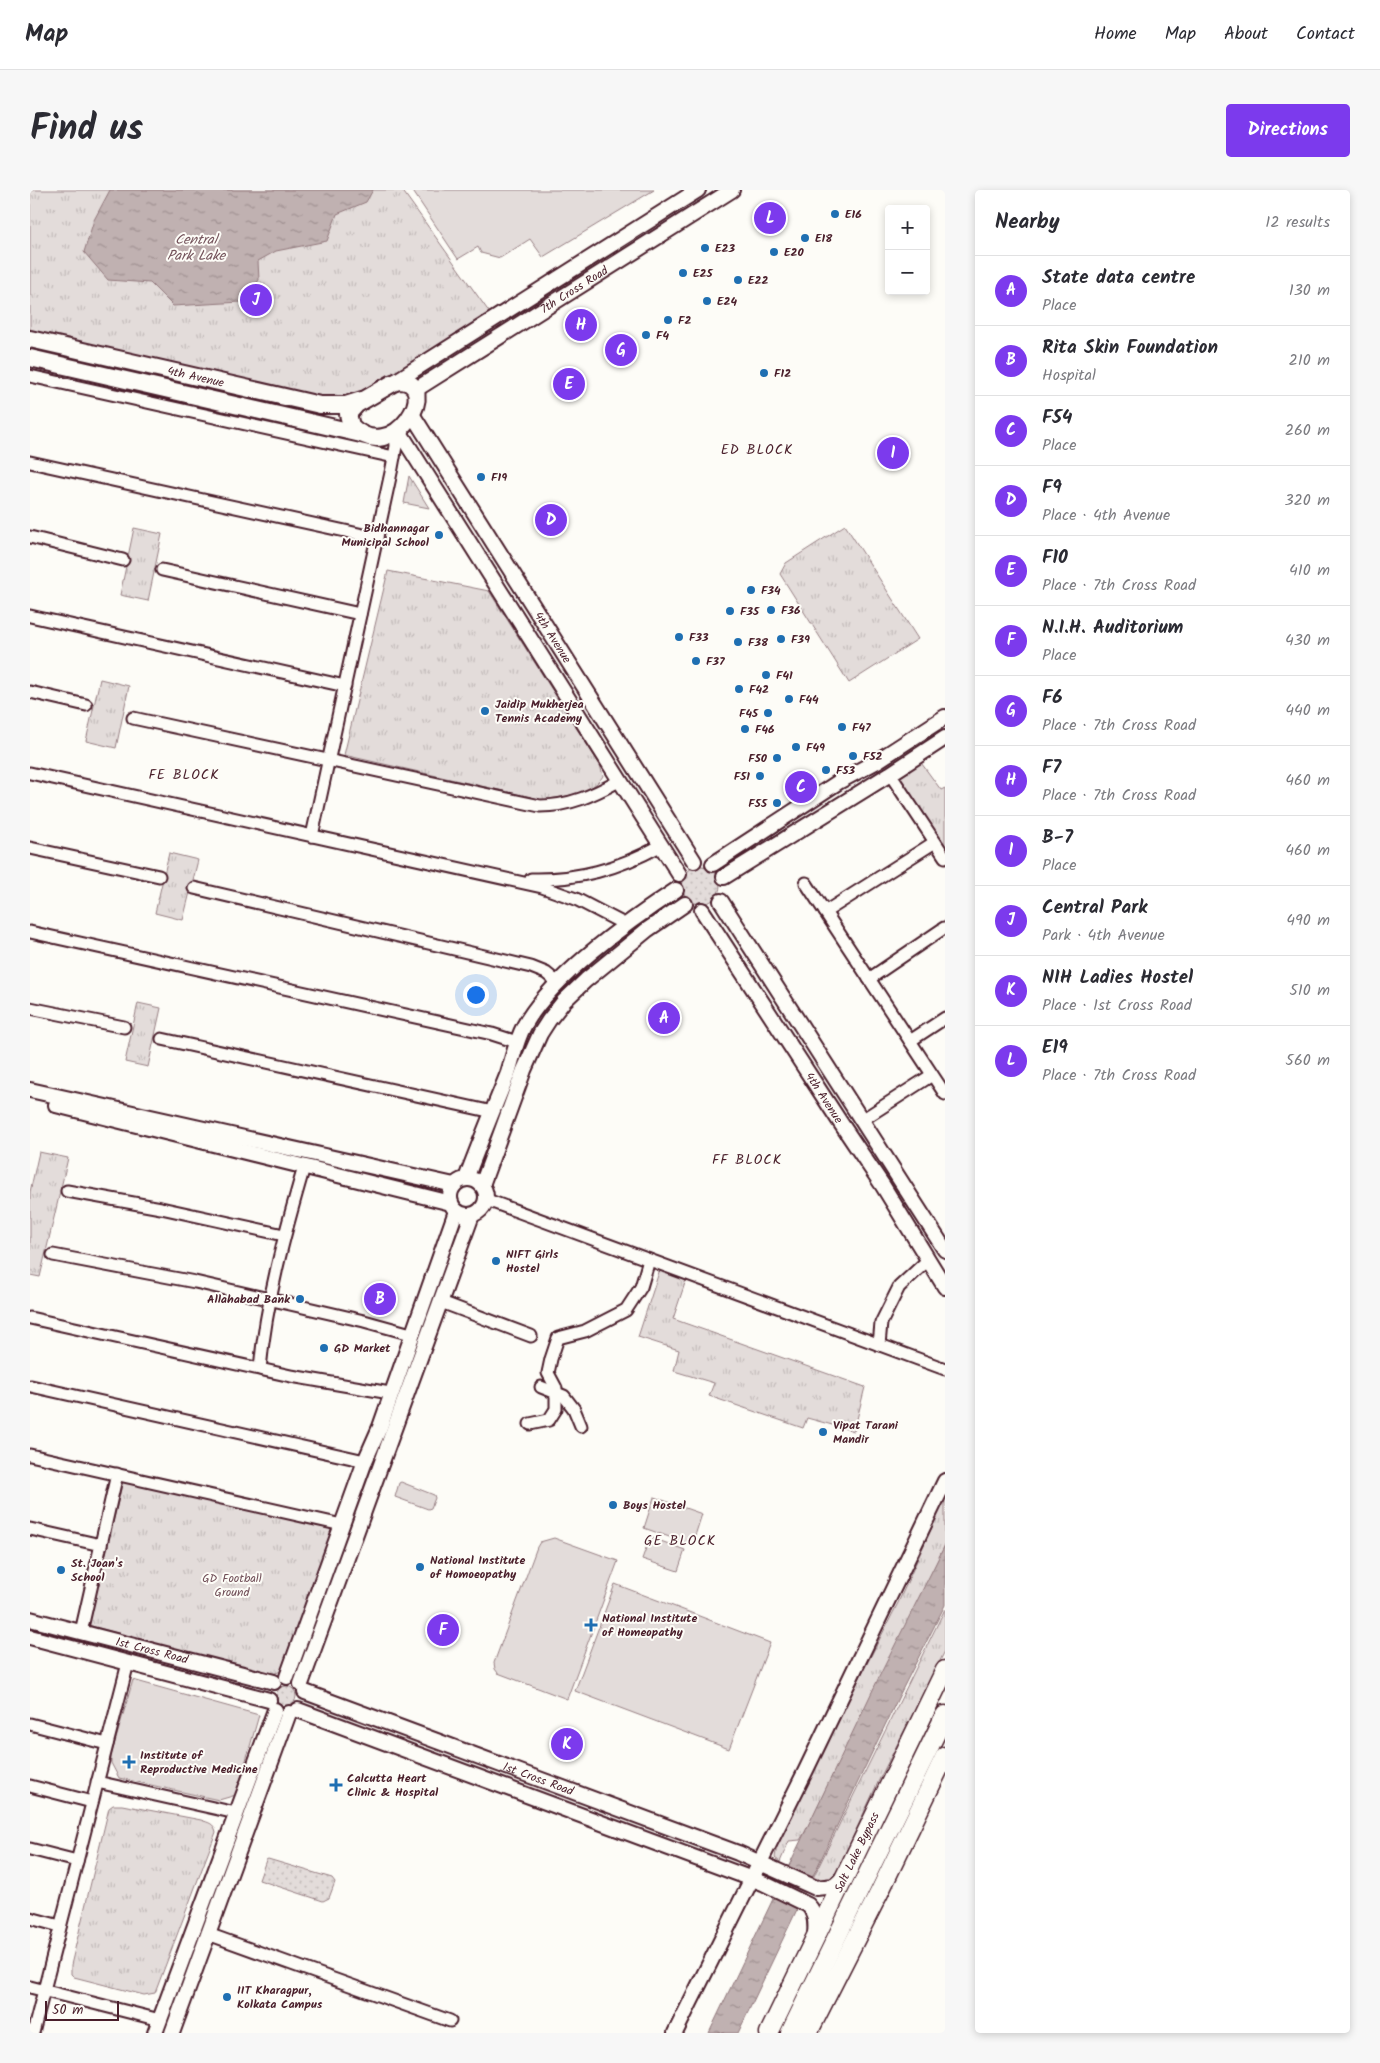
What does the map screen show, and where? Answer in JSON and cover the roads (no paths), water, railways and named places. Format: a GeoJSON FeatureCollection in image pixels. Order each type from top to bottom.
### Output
{"type":"FeatureCollection","features":[{"type":"Feature","properties":{"kind":"main road","name":"4th Avenue"},"geometry":{"type":"LineString","coordinates":[[30,340],[320,404],[346,406],[362,400]]}},
{"type":"Feature","properties":{"kind":"main road","name":"4th Avenue"},"geometry":{"type":"LineString","coordinates":[[30,358],[361,434]]}},
{"type":"Feature","properties":{"kind":"main road"},"geometry":{"type":"LineString","coordinates":[[409,382],[416,390],[416,405],[412,414],[397,432],[388,436],[361,434],[351,426],[348,414],[362,400],[393,383],[409,382]]}},
{"type":"Feature","properties":{"kind":"main road","name":"Salt Lake Bypass"},"geometry":{"type":"LineString","coordinates":[[769,2033],[945,1670]]}},
{"type":"Feature","properties":{"kind":"main road","name":"Salt Lake Bypass"},"geometry":{"type":"LineString","coordinates":[[790,2033],[945,1715]]}},
{"type":"Feature","properties":{"kind":"main road"},"geometry":{"type":"LineString","coordinates":[[928,1750],[945,1738]]}},
{"type":"Feature","properties":{"kind":"main road"},"geometry":{"type":"LineString","coordinates":[[808,2033],[879,1893],[945,1756]]}},
{"type":"Feature","properties":{"kind":"main road"},"geometry":{"type":"LineString","coordinates":[[821,1970],[827,1996]]}},
{"type":"Feature","properties":{"kind":"street","name":"7th Cross Road"},"geometry":{"type":"LineString","coordinates":[[393,383],[698,190]]}},
{"type":"Feature","properties":{"kind":"street","name":"7th Cross Road"},"geometry":{"type":"LineString","coordinates":[[416,390],[732,190]]}},
{"type":"Feature","properties":{"kind":"street"},"geometry":{"type":"LineString","coordinates":[[30,376],[394,456]]}},
{"type":"Feature","properties":{"kind":"street","name":"4th Avenue"},"geometry":{"type":"LineString","coordinates":[[412,414],[694,861]]}},
{"type":"Feature","properties":{"kind":"street"},"geometry":{"type":"LineString","coordinates":[[312,836],[377,538],[394,456],[397,432]]}},
{"type":"Feature","properties":{"kind":"street","name":"4th Avenue"},"geometry":{"type":"LineString","coordinates":[[397,432],[679,874]]}},
{"type":"Feature","properties":{"kind":"street"},"geometry":{"type":"LineString","coordinates":[[30,462],[377,538]]}},
{"type":"Feature","properties":{"kind":"street"},"geometry":{"type":"LineString","coordinates":[[30,537],[123,560]]}},
{"type":"Feature","properties":{"kind":"street"},"geometry":{"type":"LineString","coordinates":[[162,570],[360,614]]}},
{"type":"Feature","properties":{"kind":"street"},"geometry":{"type":"LineString","coordinates":[[30,616],[345,686]]}},
{"type":"Feature","properties":{"kind":"street"},"geometry":{"type":"LineString","coordinates":[[535,647],[553,638]]}},
{"type":"Feature","properties":{"kind":"street"},"geometry":{"type":"LineString","coordinates":[[30,692],[86,704]]}},
{"type":"Feature","properties":{"kind":"street"},"geometry":{"type":"LineString","coordinates":[[714,864],[840,782],[877,761],[945,717]]}},
{"type":"Feature","properties":{"kind":"street"},"geometry":{"type":"LineString","coordinates":[[133,718],[540,806],[573,802],[594,795],[619,781]]}},
{"type":"Feature","properties":{"kind":"street"},"geometry":{"type":"LineString","coordinates":[[587,730],[604,720]]}},
{"type":"Feature","properties":{"kind":"street"},"geometry":{"type":"LineString","coordinates":[[724,877],[945,738]]}},
{"type":"Feature","properties":{"kind":"street"},"geometry":{"type":"LineString","coordinates":[[30,773],[559,892],[626,925]]}},
{"type":"Feature","properties":{"kind":"street"},"geometry":{"type":"LineString","coordinates":[[890,774],[945,857]]}},
{"type":"Feature","properties":{"kind":"street"},"geometry":{"type":"LineString","coordinates":[[840,782],[852,798]]}},
{"type":"Feature","properties":{"kind":"street"},"geometry":{"type":"LineString","coordinates":[[825,912],[935,842]]}},
{"type":"Feature","properties":{"kind":"street"},"geometry":{"type":"LineString","coordinates":[[508,879],[549,880],[581,876],[616,866],[660,846]]}},
{"type":"Feature","properties":{"kind":"street"},"geometry":{"type":"LineString","coordinates":[[30,848],[159,876]]}},
{"type":"Feature","properties":{"kind":"street"},"geometry":{"type":"LineString","coordinates":[[704,860],[718,866],[724,877],[725,893],[714,907],[702,910],[690,908],[676,890],[675,885],[679,874],[688,864],[694,861],[704,860]]}},
{"type":"Feature","properties":{"kind":"street"},"geometry":{"type":"LineString","coordinates":[[806,883],[945,1094]]}},
{"type":"Feature","properties":{"kind":"street"},"geometry":{"type":"LineString","coordinates":[[194,888],[531,967],[546,974],[558,983]]}},
{"type":"Feature","properties":{"kind":"street"},"geometry":{"type":"LineString","coordinates":[[30,1090],[51,1099],[251,1146],[460,1182],[477,1181],[482,1185],[487,1195],[487,1200],[480,1212],[472,1215],[461,1215],[454,1207],[450,1192],[460,1182],[492,1112],[511,1064],[517,1042],[535,1010],[558,983],[626,925],[676,890]]}},
{"type":"Feature","properties":{"kind":"street","name":"4th Avenue"},"geometry":{"type":"LineString","coordinates":[[720,901],[945,1250]]}},
{"type":"Feature","properties":{"kind":"street"},"geometry":{"type":"LineString","coordinates":[[482,1185],[524,1070],[540,1034],[549,1020],[564,1001],[586,980],[647,930],[685,904]]}},
{"type":"Feature","properties":{"kind":"street","name":"4th Avenue"},"geometry":{"type":"LineString","coordinates":[[702,910],[883,1186],[945,1287]]}},
{"type":"Feature","properties":{"kind":"street"},"geometry":{"type":"LineString","coordinates":[[869,979],[944,928]]}},
{"type":"Feature","properties":{"kind":"street"},"geometry":{"type":"LineString","coordinates":[[30,932],[492,1034],[517,1042]]}},
{"type":"Feature","properties":{"kind":"street"},"geometry":{"type":"LineString","coordinates":[[30,1008],[124,1027]]}},
{"type":"Feature","properties":{"kind":"street"},"geometry":{"type":"LineString","coordinates":[[910,1041],[945,1018]]}},
{"type":"Feature","properties":{"kind":"street"},"geometry":{"type":"LineString","coordinates":[[162,1039],[492,1112]]}},
{"type":"Feature","properties":{"kind":"street"},"geometry":{"type":"LineString","coordinates":[[862,1120],[932,1075]]}},
{"type":"Feature","properties":{"kind":"street"},"geometry":{"type":"LineString","coordinates":[[30,1099],[51,1099]]}},
{"type":"Feature","properties":{"kind":"street"},"geometry":{"type":"LineString","coordinates":[[251,1146],[304,1167],[454,1207]]}},
{"type":"Feature","properties":{"kind":"street"},"geometry":{"type":"LineString","coordinates":[[361,1181],[365,1165]]}},
{"type":"Feature","properties":{"kind":"street"},"geometry":{"type":"LineString","coordinates":[[260,1369],[264,1328],[284,1236],[304,1167]]}},
{"type":"Feature","properties":{"kind":"street"},"geometry":{"type":"LineString","coordinates":[[883,1186],[898,1176]]}},
{"type":"Feature","properties":{"kind":"street"},"geometry":{"type":"LineString","coordinates":[[67,1190],[161,1208],[284,1236]]}},
{"type":"Feature","properties":{"kind":"street"},"geometry":{"type":"LineString","coordinates":[[487,1200],[945,1369]]}},
{"type":"Feature","properties":{"kind":"street"},"geometry":{"type":"LineString","coordinates":[[30,1987],[157,2027],[236,1814],[272,1705],[269,1690],[280,1679],[380,1427],[454,1207]]}},
{"type":"Feature","properties":{"kind":"street"},"geometry":{"type":"LineString","coordinates":[[172,2033],[213,1920],[294,1712],[305,1699],[303,1688],[472,1215]]}},
{"type":"Feature","properties":{"kind":"street"},"geometry":{"type":"LineString","coordinates":[[53,1255],[186,1280],[412,1334]]}},
{"type":"Feature","properties":{"kind":"street"},"geometry":{"type":"LineString","coordinates":[[530,1424],[549,1420],[556,1409],[556,1388],[548,1373],[558,1338],[585,1331],[609,1317],[626,1310],[640,1287],[648,1260]]}},
{"type":"Feature","properties":{"kind":"street"},"geometry":{"type":"LineString","coordinates":[[879,1345],[881,1323],[898,1287],[928,1260]]}},
{"type":"Feature","properties":{"kind":"street"},"geometry":{"type":"LineString","coordinates":[[441,1302],[531,1336]]}},
{"type":"Feature","properties":{"kind":"street"},"geometry":{"type":"LineString","coordinates":[[30,1318],[260,1369],[390,1393]]}},
{"type":"Feature","properties":{"kind":"street"},"geometry":{"type":"LineString","coordinates":[[405,1351],[421,1357]]}},
{"type":"Feature","properties":{"kind":"street"},"geometry":{"type":"LineString","coordinates":[[30,1386],[365,1461]]}},
{"type":"Feature","properties":{"kind":"street"},"geometry":{"type":"LineString","coordinates":[[541,1387],[564,1396],[574,1409],[581,1426]]}},
{"type":"Feature","properties":{"kind":"street"},"geometry":{"type":"LineString","coordinates":[[30,1455],[342,1526]]}},
{"type":"Feature","properties":{"kind":"street"},"geometry":{"type":"LineString","coordinates":[[81,1632],[117,1474]]}},
{"type":"Feature","properties":{"kind":"street"},"geometry":{"type":"LineString","coordinates":[[675,2033],[766,1864],[945,1481]]}},
{"type":"Feature","properties":{"kind":"street"},"geometry":{"type":"LineString","coordinates":[[30,1530],[101,1545]]}},
{"type":"Feature","properties":{"kind":"street","name":"1st Cross Road"},"geometry":{"type":"LineString","coordinates":[[30,1619],[280,1679]]}},
{"type":"Feature","properties":{"kind":"street","name":"1st Cross Road"},"geometry":{"type":"LineString","coordinates":[[30,1637],[272,1705]]}},
{"type":"Feature","properties":{"kind":"street"},"geometry":{"type":"LineString","coordinates":[[33,2033],[128,1663]]}},
{"type":"Feature","properties":{"kind":"street"},"geometry":{"type":"LineString","coordinates":[[280,1679],[295,1679],[303,1688]]}},
{"type":"Feature","properties":{"kind":"street","name":"1st Cross Road"},"geometry":{"type":"LineString","coordinates":[[303,1688],[417,1734],[766,1864],[816,1888],[823,1889],[834,1886],[845,1875]]}},
{"type":"Feature","properties":{"kind":"street"},"geometry":{"type":"LineString","coordinates":[[272,1705],[279,1712],[294,1712]]}},
{"type":"Feature","properties":{"kind":"street","name":"1st Cross Road"},"geometry":{"type":"LineString","coordinates":[[294,1712],[411,1752],[757,1881],[808,1905],[812,1909],[815,1922],[814,1941]]}},
{"type":"Feature","properties":{"kind":"street"},"geometry":{"type":"LineString","coordinates":[[30,1724],[107,1744]]}},
{"type":"Feature","properties":{"kind":"street"},"geometry":{"type":"LineString","coordinates":[[411,1752],[417,1734]]}},
{"type":"Feature","properties":{"kind":"street"},"geometry":{"type":"LineString","coordinates":[[97,1782],[236,1814]]}},
{"type":"Feature","properties":{"kind":"street"},"geometry":{"type":"LineString","coordinates":[[30,1786],[92,1802]]}},
{"type":"Feature","properties":{"kind":"street"},"geometry":{"type":"LineString","coordinates":[[636,1835],[644,1818]]}},
{"type":"Feature","properties":{"kind":"street"},"geometry":{"type":"LineString","coordinates":[[30,1849],[77,1861]]}},
{"type":"Feature","properties":{"kind":"street"},"geometry":{"type":"LineString","coordinates":[[199,1914],[213,1920]]}},
{"type":"Feature","properties":{"kind":"street"},"geometry":{"type":"LineString","coordinates":[[30,1918],[60,1926]]}},
{"type":"Feature","properties":{"kind":"street"},"geometry":{"type":"LineString","coordinates":[[208,1934],[450,2021]]}},
{"type":"Feature","properties":{"kind":"water","name":"Central Park Lake"},"geometry":{"type":"Polygon","coordinates":[[[110,190],[373,190],[366,202],[337,214],[327,241],[276,251],[258,261],[259,280],[241,302],[173,306],[150,283],[108,280],[84,252],[94,220],[110,190]]]}},
{"type":"Feature","properties":{"kind":"water"},"geometry":{"type":"Polygon","coordinates":[[[945,1545],[945,1605],[899,1696],[738,2033],[709,2033],[880,1675],[945,1545]]]}},
{"type":"Feature","properties":{"kind":"place","name":"E16"},"geometry":{"type":"Point","coordinates":[835,214]}},
{"type":"Feature","properties":{"kind":"place","name":"E19"},"geometry":{"type":"Point","coordinates":[770,218]}},
{"type":"Feature","properties":{"kind":"place","name":"E18"},"geometry":{"type":"Point","coordinates":[805,238]}},
{"type":"Feature","properties":{"kind":"place","name":"E23"},"geometry":{"type":"Point","coordinates":[705,248]}},
{"type":"Feature","properties":{"kind":"place","name":"E20"},"geometry":{"type":"Point","coordinates":[774,252]}},
{"type":"Feature","properties":{"kind":"place","name":"E25"},"geometry":{"type":"Point","coordinates":[683,273]}},
{"type":"Feature","properties":{"kind":"place","name":"E22"},"geometry":{"type":"Point","coordinates":[738,280]}},
{"type":"Feature","properties":{"kind":"place","name":"Central Park"},"geometry":{"type":"Point","coordinates":[256,300]}},
{"type":"Feature","properties":{"kind":"place","name":"E24"},"geometry":{"type":"Point","coordinates":[707,301]}},
{"type":"Feature","properties":{"kind":"place","name":"F2"},"geometry":{"type":"Point","coordinates":[668,320]}},
{"type":"Feature","properties":{"kind":"place","name":"F7"},"geometry":{"type":"Point","coordinates":[581,325]}},
{"type":"Feature","properties":{"kind":"place","name":"F4"},"geometry":{"type":"Point","coordinates":[646,335]}},
{"type":"Feature","properties":{"kind":"place","name":"F6"},"geometry":{"type":"Point","coordinates":[621,350]}},
{"type":"Feature","properties":{"kind":"place","name":"F12"},"geometry":{"type":"Point","coordinates":[764,373]}},
{"type":"Feature","properties":{"kind":"place","name":"F10"},"geometry":{"type":"Point","coordinates":[569,384]}},
{"type":"Feature","properties":{"kind":"place","name":"B-7"},"geometry":{"type":"Point","coordinates":[893,453]}},
{"type":"Feature","properties":{"kind":"place","name":"F19"},"geometry":{"type":"Point","coordinates":[481,477]}},
{"type":"Feature","properties":{"kind":"place","name":"F9"},"geometry":{"type":"Point","coordinates":[551,520]}},
{"type":"Feature","properties":{"kind":"place","name":"Bidhannagar Municipal School"},"geometry":{"type":"Point","coordinates":[439,535]}},
{"type":"Feature","properties":{"kind":"place","name":"F34"},"geometry":{"type":"Point","coordinates":[751,590]}},
{"type":"Feature","properties":{"kind":"place","name":"F36"},"geometry":{"type":"Point","coordinates":[771,610]}},
{"type":"Feature","properties":{"kind":"place","name":"F35"},"geometry":{"type":"Point","coordinates":[730,611]}},
{"type":"Feature","properties":{"kind":"place","name":"F33"},"geometry":{"type":"Point","coordinates":[679,637]}},
{"type":"Feature","properties":{"kind":"place","name":"F39"},"geometry":{"type":"Point","coordinates":[781,639]}},
{"type":"Feature","properties":{"kind":"place","name":"F38"},"geometry":{"type":"Point","coordinates":[738,642]}},
{"type":"Feature","properties":{"kind":"place","name":"F37"},"geometry":{"type":"Point","coordinates":[696,661]}},
{"type":"Feature","properties":{"kind":"place","name":"F41"},"geometry":{"type":"Point","coordinates":[766,675]}},
{"type":"Feature","properties":{"kind":"place","name":"F42"},"geometry":{"type":"Point","coordinates":[739,689]}},
{"type":"Feature","properties":{"kind":"place","name":"F44"},"geometry":{"type":"Point","coordinates":[789,699]}},
{"type":"Feature","properties":{"kind":"place","name":"Jaidip Mukherjea Tennis Academy"},"geometry":{"type":"Point","coordinates":[485,711]}},
{"type":"Feature","properties":{"kind":"place","name":"F45"},"geometry":{"type":"Point","coordinates":[768,713]}},
{"type":"Feature","properties":{"kind":"place","name":"F47"},"geometry":{"type":"Point","coordinates":[842,727]}},
{"type":"Feature","properties":{"kind":"place","name":"F46"},"geometry":{"type":"Point","coordinates":[745,729]}},
{"type":"Feature","properties":{"kind":"place","name":"F49"},"geometry":{"type":"Point","coordinates":[796,747]}},
{"type":"Feature","properties":{"kind":"place","name":"F52"},"geometry":{"type":"Point","coordinates":[853,756]}},
{"type":"Feature","properties":{"kind":"place","name":"F50"},"geometry":{"type":"Point","coordinates":[777,758]}},
{"type":"Feature","properties":{"kind":"place","name":"F53"},"geometry":{"type":"Point","coordinates":[826,770]}},
{"type":"Feature","properties":{"kind":"place","name":"F51"},"geometry":{"type":"Point","coordinates":[760,776]}},
{"type":"Feature","properties":{"kind":"place","name":"F54"},"geometry":{"type":"Point","coordinates":[801,787]}},
{"type":"Feature","properties":{"kind":"place","name":"F55"},"geometry":{"type":"Point","coordinates":[777,803]}},
{"type":"Feature","properties":{"kind":"place","name":"State data centre"},"geometry":{"type":"Point","coordinates":[664,1018]}},
{"type":"Feature","properties":{"kind":"place","name":"NIFT Girls Hostel"},"geometry":{"type":"Point","coordinates":[496,1261]}},
{"type":"Feature","properties":{"kind":"place","name":"Allahabad Bank"},"geometry":{"type":"Point","coordinates":[300,1299]}},
{"type":"Feature","properties":{"kind":"place","name":"Rita Skin Foundation"},"geometry":{"type":"Point","coordinates":[380,1299]}},
{"type":"Feature","properties":{"kind":"place","name":"GD Market"},"geometry":{"type":"Point","coordinates":[324,1348]}},
{"type":"Feature","properties":{"kind":"place","name":"Vipat Tarani Mandir"},"geometry":{"type":"Point","coordinates":[823,1432]}},
{"type":"Feature","properties":{"kind":"place","name":"Boys Hostel"},"geometry":{"type":"Point","coordinates":[613,1505]}},
{"type":"Feature","properties":{"kind":"place","name":"National Institute of Homoeopathy"},"geometry":{"type":"Point","coordinates":[420,1567]}},
{"type":"Feature","properties":{"kind":"place","name":"St. Joan's School"},"geometry":{"type":"Point","coordinates":[61,1570]}},
{"type":"Feature","properties":{"kind":"place","name":"National Institute of Homeopathy"},"geometry":{"type":"Point","coordinates":[591,1625]}},
{"type":"Feature","properties":{"kind":"place","name":"N.I.H. Auditorium"},"geometry":{"type":"Point","coordinates":[443,1630]}},
{"type":"Feature","properties":{"kind":"place","name":"NIH Ladies Hostel"},"geometry":{"type":"Point","coordinates":[567,1744]}},
{"type":"Feature","properties":{"kind":"place","name":"Institute of Reproductive Medicine"},"geometry":{"type":"Point","coordinates":[129,1762]}},
{"type":"Feature","properties":{"kind":"place","name":"Calcutta Heart Clinic & Hospital"},"geometry":{"type":"Point","coordinates":[336,1785]}},
{"type":"Feature","properties":{"kind":"place","name":"IIT Kharagpur, Kolkata Campus"},"geometry":{"type":"Point","coordinates":[227,1997]}},
{"type":"Feature","properties":{"kind":"district","name":"ED BLOCK"},"geometry":{"type":"Point","coordinates":[757,449]}},
{"type":"Feature","properties":{"kind":"district","name":"FE BLOCK"},"geometry":{"type":"Point","coordinates":[184,774]}},
{"type":"Feature","properties":{"kind":"district","name":"FF BLOCK"},"geometry":{"type":"Point","coordinates":[747,1159]}},
{"type":"Feature","properties":{"kind":"district","name":"GE BLOCK"},"geometry":{"type":"Point","coordinates":[680,1540]}},
{"type":"Feature","properties":{"kind":"park label","name":"GD Football Ground"},"geometry":{"type":"Point","coordinates":[232,1585]}}]}
